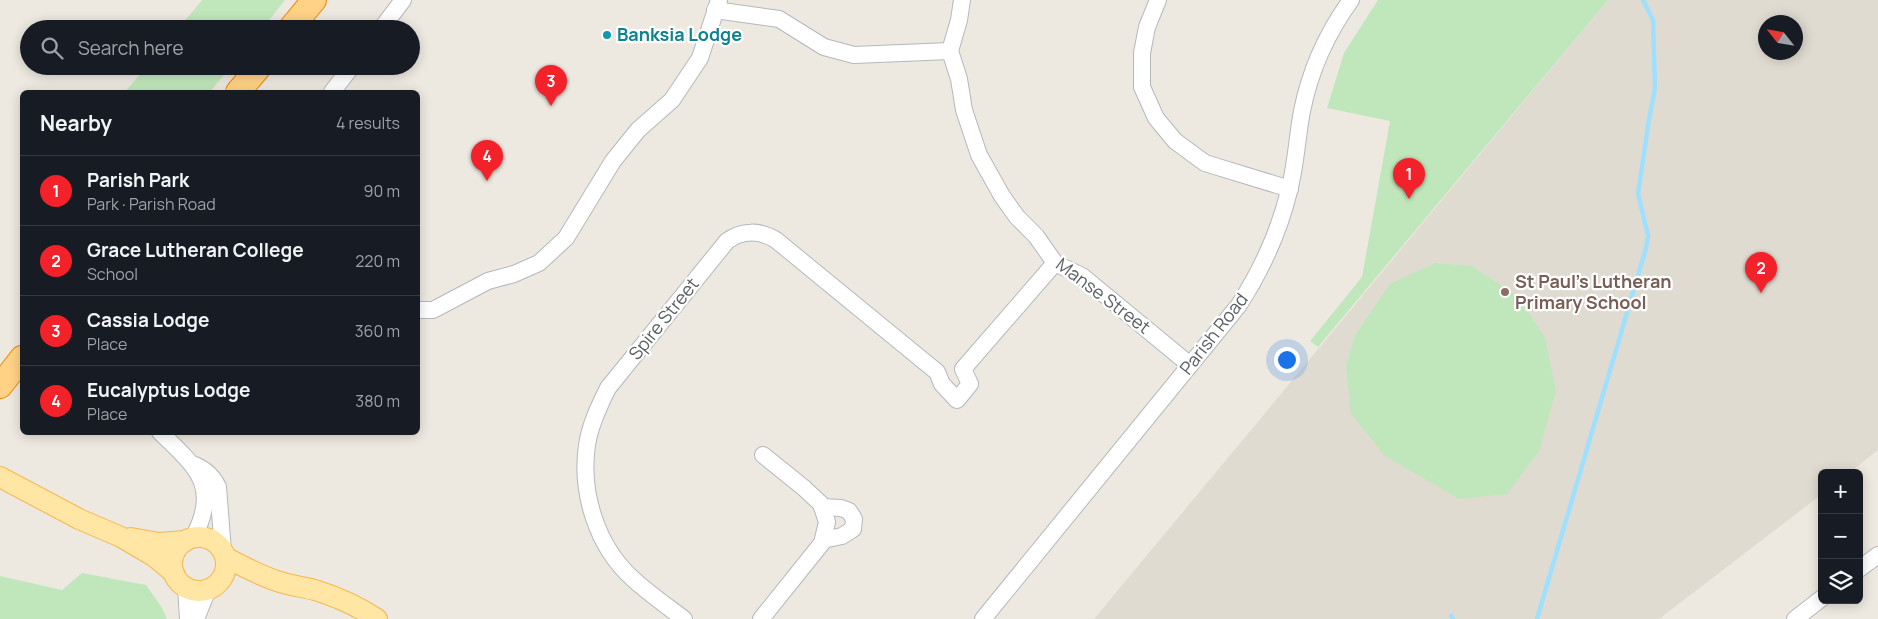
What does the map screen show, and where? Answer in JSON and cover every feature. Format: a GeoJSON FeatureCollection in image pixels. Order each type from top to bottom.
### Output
{"type":"FeatureCollection","features":[{"type":"Feature","properties":{"kind":"highway"},"geometry":{"type":"LineString","coordinates":[[297,20],[314,0]]}},
{"type":"Feature","properties":{"kind":"highway"},"geometry":{"type":"LineString","coordinates":[[240,90],[252,75]]}},
{"type":"Feature","properties":{"kind":"highway"},"geometry":{"type":"LineString","coordinates":[[0,386],[20,361]]}},
{"type":"Feature","properties":{"kind":"main road"},"geometry":{"type":"LineString","coordinates":[[0,477],[79,519],[121,537],[155,557],[180,580],[196,590],[242,581],[279,582]]}},
{"type":"Feature","properties":{"kind":"main road"},"geometry":{"type":"LineString","coordinates":[[121,537],[159,543],[202,537],[211,539],[218,544],[224,554],[249,570],[279,582],[318,591],[340,599],[364,610],[377,619]]}},
{"type":"Feature","properties":{"kind":"main road"},"geometry":{"type":"LineString","coordinates":[[180,580],[172,565],[178,547],[189,539]]}},
{"type":"Feature","properties":{"kind":"main road"},"geometry":{"type":"LineString","coordinates":[[211,587],[220,580],[224,573],[224,554]]}},
{"type":"Feature","properties":{"kind":"street"},"geometry":{"type":"LineString","coordinates":[[388,20],[404,0]]}},
{"type":"Feature","properties":{"kind":"street"},"geometry":{"type":"LineString","coordinates":[[420,310],[434,310],[488,281],[514,274],[538,263],[566,238],[614,160],[638,130],[672,100],[700,58],[717,5],[778,19],[824,47],[854,54],[950,51],[959,20],[962,0]]}},
{"type":"Feature","properties":{"kind":"street"},"geometry":{"type":"LineString","coordinates":[[1158,0],[1147,27],[1142,53],[1142,87],[1156,118],[1175,141],[1205,163],[1290,189]]}},
{"type":"Feature","properties":{"kind":"street","name":"Parish Road"},"geometry":{"type":"LineString","coordinates":[[983,619],[1239,305],[1257,278],[1274,239],[1290,189],[1302,110],[1312,76],[1326,40],[1351,0]]}},
{"type":"Feature","properties":{"kind":"street","name":"Manse Street"},"geometry":{"type":"LineString","coordinates":[[950,51],[959,78],[964,110],[979,155],[1002,196],[1055,263],[1082,276],[1190,365]]}},
{"type":"Feature","properties":{"kind":"street"},"geometry":{"type":"LineString","coordinates":[[334,90],[345,75]]}},
{"type":"Feature","properties":{"kind":"street","name":"Spire Street"},"geometry":{"type":"LineString","coordinates":[[684,619],[632,578],[617,561],[602,539],[588,499],[585,474],[587,444],[594,418],[608,388],[727,241],[740,233],[767,234],[937,372],[942,384],[956,400],[970,384],[963,369]]}},
{"type":"Feature","properties":{"kind":"street"},"geometry":{"type":"LineString","coordinates":[[937,372],[963,369],[1055,263]]}},
{"type":"Feature","properties":{"kind":"street"},"geometry":{"type":"LineString","coordinates":[[163,435],[192,464],[206,492],[206,507],[202,521],[189,539]]}},
{"type":"Feature","properties":{"kind":"street"},"geometry":{"type":"LineString","coordinates":[[760,619],[822,543],[827,522],[822,507],[804,488],[763,455]]}},
{"type":"Feature","properties":{"kind":"street"},"geometry":{"type":"LineString","coordinates":[[192,464],[206,470],[215,480],[218,487],[224,554]]}},
{"type":"Feature","properties":{"kind":"street"},"geometry":{"type":"LineString","coordinates":[[822,507],[841,508],[850,511],[854,519],[853,528],[842,536],[823,540]]}},
{"type":"Feature","properties":{"kind":"street"},"geometry":{"type":"LineString","coordinates":[[1863,566],[1878,555]]}},
{"type":"Feature","properties":{"kind":"street"},"geometry":{"type":"LineString","coordinates":[[180,580],[188,619]]}},
{"type":"Feature","properties":{"kind":"street"},"geometry":{"type":"LineString","coordinates":[[196,619],[211,587]]}},
{"type":"Feature","properties":{"kind":"street"},"geometry":{"type":"LineString","coordinates":[[1795,619],[1818,601]]}},
{"type":"Feature","properties":{"kind":"shaded area"},"geometry":{"type":"Polygon","coordinates":[[[1608,0],[1878,0],[1878,450],[1854,469],[1818,469],[1818,497],[1659,619],[1094,619],[1608,0]]]}},
{"type":"Feature","properties":{"kind":"green space"},"geometry":{"type":"Polygon","coordinates":[[[202,0],[285,0],[269,20],[185,20],[202,0]]]}},
{"type":"Feature","properties":{"kind":"green space"},"geometry":{"type":"Polygon","coordinates":[[[1378,0],[1608,0],[1318,347],[1310,341],[1362,277],[1390,121],[1327,108],[1344,53],[1378,0]]]}},
{"type":"Feature","properties":{"kind":"green space"},"geometry":{"type":"Polygon","coordinates":[[[139,75],[224,75],[212,90],[127,90],[139,75]]]}},
{"type":"Feature","properties":{"kind":"green space"},"geometry":{"type":"Polygon","coordinates":[[[1435,263],[1472,266],[1517,296],[1545,337],[1556,391],[1539,451],[1507,494],[1459,499],[1385,456],[1351,414],[1346,366],[1355,335],[1390,284],[1435,263]]]}},
{"type":"Feature","properties":{"kind":"green space"},"geometry":{"type":"Polygon","coordinates":[[[82,573],[146,585],[162,608],[167,619],[0,619],[0,576],[62,590],[82,573]]]}},
{"type":"Feature","properties":{"kind":"waterway"},"geometry":{"type":"LineString","coordinates":[[1537,619],[1646,248],[1648,235],[1638,194],[1655,89],[1653,20],[1643,0]]}},
{"type":"Feature","properties":{"kind":"place","name":"Banksia Lodge"},"geometry":{"type":"Point","coordinates":[607,35]}},
{"type":"Feature","properties":{"kind":"place","name":"Cassia Lodge"},"geometry":{"type":"Point","coordinates":[551,106]}},
{"type":"Feature","properties":{"kind":"place","name":"Eucalyptus Lodge"},"geometry":{"type":"Point","coordinates":[487,181]}},
{"type":"Feature","properties":{"kind":"place","name":"Parish Park"},"geometry":{"type":"Point","coordinates":[1409,199]}},
{"type":"Feature","properties":{"kind":"place","name":"St Paul's Lutheran Primary School"},"geometry":{"type":"Point","coordinates":[1505,292]}},
{"type":"Feature","properties":{"kind":"place","name":"Grace Lutheran College"},"geometry":{"type":"Point","coordinates":[1761,293]}}]}
